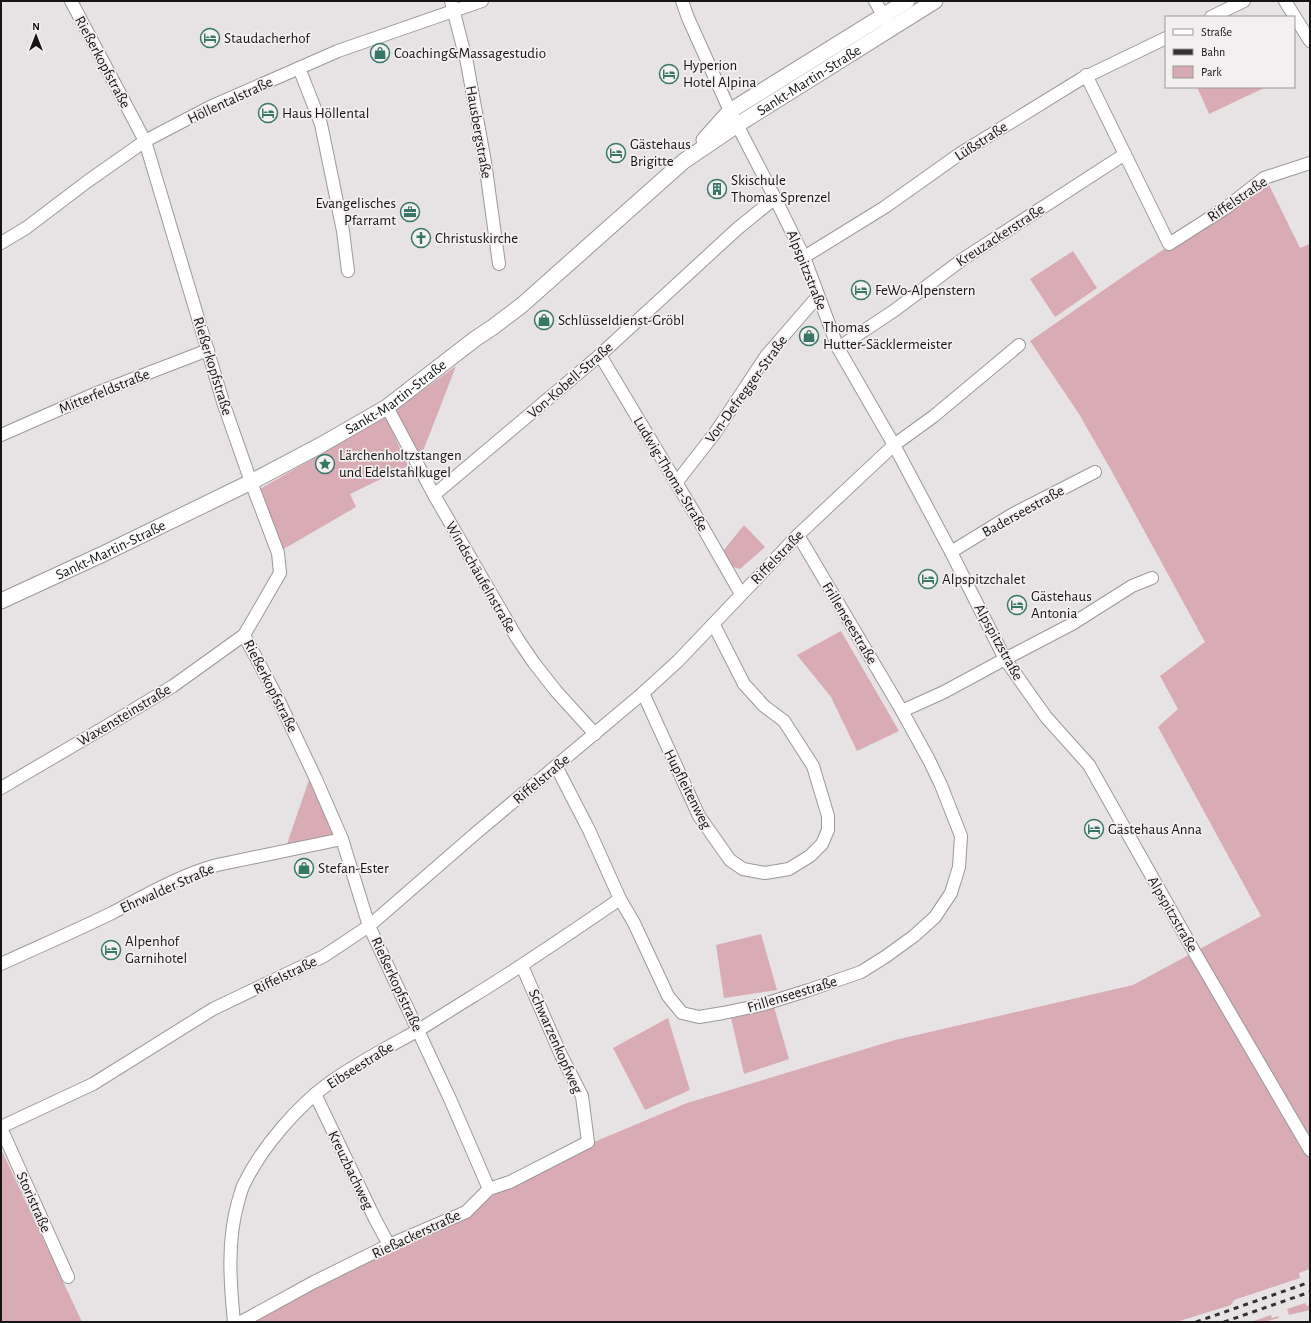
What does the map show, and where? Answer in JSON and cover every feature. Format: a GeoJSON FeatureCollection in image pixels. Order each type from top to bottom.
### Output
{"type":"FeatureCollection","features":[{"type":"Feature","properties":{"kind":"main road","name":"Sankt-Martin-Straße"},"geometry":{"type":"LineString","coordinates":[[887,22],[907,1]]}},
{"type":"Feature","properties":{"kind":"main road","name":"Sankt-Martin-Straße"},"geometry":{"type":"LineString","coordinates":[[1,600],[103,554],[251,482],[321,445],[387,407],[475,339],[522,305],[733,118],[887,22],[935,1]]}},
{"type":"Feature","properties":{"kind":"street","name":"Rießerkopfstraße"},"geometry":{"type":"LineString","coordinates":[[71,1],[145,141],[224,405],[278,553],[280,573],[244,635],[280,701],[311,768],[342,839],[369,926],[419,1030],[489,1189]]}},
{"type":"Feature","properties":{"kind":"street","name":"Höllentalstraße"},"geometry":{"type":"LineString","coordinates":[[1,243],[26,228],[88,181],[145,141],[210,107],[338,51],[452,6],[482,1]]}},
{"type":"Feature","properties":{"kind":"street","name":"Alpspitzstraße"},"geometry":{"type":"LineString","coordinates":[[682,1],[688,18],[733,118],[776,198],[804,257],[838,348],[894,445],[951,552],[1005,659],[1046,717],[1089,765],[1310,1150]]}},
{"type":"Feature","properties":{"kind":"street"},"geometry":{"type":"LineString","coordinates":[[875,1],[887,22]]}},
{"type":"Feature","properties":{"kind":"street"},"geometry":{"type":"LineString","coordinates":[[1213,16],[1244,1]]}},
{"type":"Feature","properties":{"kind":"street"},"geometry":{"type":"LineString","coordinates":[[1285,1],[1294,16]]}},
{"type":"Feature","properties":{"kind":"street","name":"Hausbergstraße"},"geometry":{"type":"LineString","coordinates":[[452,6],[467,63],[485,162],[499,264]]}},
{"type":"Feature","properties":{"kind":"street"},"geometry":{"type":"LineString","coordinates":[[1295,17],[1310,41]]}},
{"type":"Feature","properties":{"kind":"street","name":"Lüßstraße"},"geometry":{"type":"LineString","coordinates":[[804,257],[885,207],[961,153],[1086,76],[1165,38]]}},
{"type":"Feature","properties":{"kind":"street"},"geometry":{"type":"LineString","coordinates":[[299,68],[321,124],[343,231],[348,271]]}},
{"type":"Feature","properties":{"kind":"street"},"geometry":{"type":"LineString","coordinates":[[1086,76],[1125,154]]}},
{"type":"Feature","properties":{"kind":"street","name":"Riffelstraße"},"geometry":{"type":"LineString","coordinates":[[1125,154],[1169,244],[1227,207],[1264,178],[1310,163]]}},
{"type":"Feature","properties":{"kind":"street","name":"Kreuzackerstraße"},"geometry":{"type":"LineString","coordinates":[[838,348],[895,310],[963,258],[1125,154]]}},
{"type":"Feature","properties":{"kind":"street","name":"Von-Kobell-Straße"},"geometry":{"type":"LineString","coordinates":[[434,495],[600,355],[737,229],[776,198]]}},
{"type":"Feature","properties":{"kind":"street","name":"Von-Defregger-Straße"},"geometry":{"type":"LineString","coordinates":[[676,483],[715,433],[766,356],[818,296]]}},
{"type":"Feature","properties":{"kind":"street","name":"Riffelstraße"},"geometry":{"type":"LineString","coordinates":[[1,1127],[93,1084],[213,1010],[324,956],[369,926],[476,833],[643,693],[678,661],[714,625],[741,594],[798,535],[894,445],[934,416],[1020,345]]}},
{"type":"Feature","properties":{"kind":"street","name":"Mitterfeldstraße"},"geometry":{"type":"LineString","coordinates":[[1,435],[99,392],[208,350]]}},
{"type":"Feature","properties":{"kind":"street","name":"Ludwig-Thoma-Straße"},"geometry":{"type":"LineString","coordinates":[[600,355],[741,594]]}},
{"type":"Feature","properties":{"kind":"street","name":"Windschäufelnstraße"},"geometry":{"type":"LineString","coordinates":[[387,407],[434,495],[503,616],[524,648],[556,691],[595,734]]}},
{"type":"Feature","properties":{"kind":"street","name":"Baderseestraße"},"geometry":{"type":"LineString","coordinates":[[951,552],[1013,514],[1095,472]]}},
{"type":"Feature","properties":{"kind":"street","name":"Frillenseestraße"},"geometry":{"type":"LineString","coordinates":[[556,766],[589,830],[620,899],[634,923],[668,996],[682,1013],[699,1016],[723,1013],[761,1005],[861,972],[885,958],[914,936],[935,917],[951,893],[959,867],[961,836],[930,760],[798,535]]}},
{"type":"Feature","properties":{"kind":"street"},"geometry":{"type":"LineString","coordinates":[[902,711],[944,692],[1072,624],[1132,586],[1152,578]]}},
{"type":"Feature","properties":{"kind":"street","name":"Hupfleitenweg"},"geometry":{"type":"LineString","coordinates":[[643,693],[699,816],[730,860],[743,869],[765,873],[789,869],[810,856],[822,844],[828,830],[828,816],[813,766],[784,721],[764,706],[744,684],[714,625]]}},
{"type":"Feature","properties":{"kind":"street","name":"Waxensteinstraße"},"geometry":{"type":"LineString","coordinates":[[1,788],[173,686],[244,635]]}},
{"type":"Feature","properties":{"kind":"street","name":"Ehrwalder Straße"},"geometry":{"type":"LineString","coordinates":[[1,964],[74,932],[154,891],[200,870],[217,865],[342,839]]}},
{"type":"Feature","properties":{"kind":"street","name":"Eibseestraße"},"geometry":{"type":"LineString","coordinates":[[234,1322],[230,1282],[231,1246],[235,1213],[243,1185],[266,1148],[290,1119],[315,1094],[332,1081],[371,1056],[419,1030],[522,966],[620,899]]}},
{"type":"Feature","properties":{"kind":"street","name":"Schwarzenkopfweg"},"geometry":{"type":"LineString","coordinates":[[522,966],[561,1055],[582,1096],[588,1142]]}},
{"type":"Feature","properties":{"kind":"street","name":"Kreuzbachweg"},"geometry":{"type":"LineString","coordinates":[[315,1094],[389,1246]]}},
{"type":"Feature","properties":{"kind":"street","name":"Storistraße"},"geometry":{"type":"LineString","coordinates":[[1,1127],[68,1276]]}},
{"type":"Feature","properties":{"kind":"street","name":"Rießackerstraße"},"geometry":{"type":"LineString","coordinates":[[241,1322],[314,1282],[389,1246],[466,1212],[489,1189],[510,1182],[588,1142]]}},
{"type":"Feature","properties":{"kind":"green space"},"geometry":{"type":"Polygon","coordinates":[[[1197,88],[1264,88],[1209,114],[1197,88]]]}},
{"type":"Feature","properties":{"kind":"green space"},"geometry":{"type":"Polygon","coordinates":[[[1267,181],[1300,248],[1310,244],[1310,1269],[1299,1273],[1300,1278],[1234,1300],[1231,1305],[1176,1322],[251,1322],[587,1145],[687,1103],[895,1040],[1133,985],[1261,916],[1158,727],[1178,709],[1160,676],[1205,642],[1079,414],[1030,341],[1134,269],[1267,181]]]}},
{"type":"Feature","properties":{"kind":"green space"},"geometry":{"type":"Polygon","coordinates":[[[1073,251],[1097,288],[1055,317],[1030,279],[1073,251]]]}},
{"type":"Feature","properties":{"kind":"green space"},"geometry":{"type":"Polygon","coordinates":[[[456,366],[420,459],[393,412],[456,366]]]}},
{"type":"Feature","properties":{"kind":"green space"},"geometry":{"type":"Polygon","coordinates":[[[386,417],[408,466],[350,494],[356,507],[282,550],[258,490],[386,417]]]}},
{"type":"Feature","properties":{"kind":"green space"},"geometry":{"type":"Polygon","coordinates":[[[744,525],[765,547],[740,569],[733,567],[723,551],[744,525]]]}},
{"type":"Feature","properties":{"kind":"green space"},"geometry":{"type":"Polygon","coordinates":[[[841,631],[899,731],[857,751],[831,697],[797,655],[841,631]]]}},
{"type":"Feature","properties":{"kind":"green space"},"geometry":{"type":"Polygon","coordinates":[[[310,777],[340,839],[285,850],[310,777]]]}},
{"type":"Feature","properties":{"kind":"green space"},"geometry":{"type":"Polygon","coordinates":[[[761,934],[777,990],[724,998],[716,945],[761,934]]]}},
{"type":"Feature","properties":{"kind":"green space"},"geometry":{"type":"Polygon","coordinates":[[[774,1007],[789,1059],[744,1074],[731,1018],[774,1007]]]}},
{"type":"Feature","properties":{"kind":"green space"},"geometry":{"type":"Polygon","coordinates":[[[668,1018],[690,1090],[645,1110],[613,1048],[668,1018]]]}},
{"type":"Feature","properties":{"kind":"green space"},"geometry":{"type":"Polygon","coordinates":[[[1,1149],[82,1322],[1,1322],[1,1149]]]}},
{"type":"Feature","properties":{"kind":"green space"},"geometry":{"type":"Polygon","coordinates":[[[1305,1303],[1307,1306],[1310,1305],[1310,1310],[1289,1315],[1287,1309],[1305,1303]]]}},
{"type":"Feature","properties":{"kind":"green space"},"geometry":{"type":"Polygon","coordinates":[[[1271,1315],[1272,1318],[1278,1316],[1279,1318],[1263,1322],[1251,1322],[1271,1315]]]}},
{"type":"Feature","properties":{"kind":"railway"},"geometry":{"type":"LineString","coordinates":[[1196,1322],[1310,1282]]}},
{"type":"Feature","properties":{"kind":"railway"},"geometry":{"type":"LineString","coordinates":[[1224,1322],[1310,1292]]}},
{"type":"Feature","properties":{"kind":"place","name":"Staudacherhof"},"geometry":{"type":"Point","coordinates":[210,38]}},
{"type":"Feature","properties":{"kind":"place","name":"Coaching&Massagestudio"},"geometry":{"type":"Point","coordinates":[380,53]}},
{"type":"Feature","properties":{"kind":"place","name":"Hyperion Hotel Alpina"},"geometry":{"type":"Point","coordinates":[669,74]}},
{"type":"Feature","properties":{"kind":"place","name":"Haus Höllental"},"geometry":{"type":"Point","coordinates":[268,113]}},
{"type":"Feature","properties":{"kind":"place","name":"Gästehaus Brigitte"},"geometry":{"type":"Point","coordinates":[616,153]}},
{"type":"Feature","properties":{"kind":"place","name":"Skischule Thomas Sprenzel"},"geometry":{"type":"Point","coordinates":[717,189]}},
{"type":"Feature","properties":{"kind":"place","name":"Evangelisches Pfarramt"},"geometry":{"type":"Point","coordinates":[410,212]}},
{"type":"Feature","properties":{"kind":"place","name":"Christuskirche"},"geometry":{"type":"Point","coordinates":[421,238]}},
{"type":"Feature","properties":{"kind":"place","name":"FeWo-Alpenstern"},"geometry":{"type":"Point","coordinates":[861,290]}},
{"type":"Feature","properties":{"kind":"place","name":"Schlüsseldienst-Gröbl"},"geometry":{"type":"Point","coordinates":[544,320]}},
{"type":"Feature","properties":{"kind":"place","name":"Thomas Hutter-Säcklermeister"},"geometry":{"type":"Point","coordinates":[809,336]}},
{"type":"Feature","properties":{"kind":"place","name":"Lärchenholtzstangen und Edelstahlkugel"},"geometry":{"type":"Point","coordinates":[325,464]}},
{"type":"Feature","properties":{"kind":"place","name":"Alpspitzchalet"},"geometry":{"type":"Point","coordinates":[928,579]}},
{"type":"Feature","properties":{"kind":"place","name":"Gästehaus Antonia"},"geometry":{"type":"Point","coordinates":[1017,605]}},
{"type":"Feature","properties":{"kind":"place","name":"Gästehaus Anna"},"geometry":{"type":"Point","coordinates":[1094,829]}},
{"type":"Feature","properties":{"kind":"place","name":"Stefan-Ester"},"geometry":{"type":"Point","coordinates":[304,868]}},
{"type":"Feature","properties":{"kind":"place","name":"Alpenhof Garnihotel"},"geometry":{"type":"Point","coordinates":[111,950]}}]}
